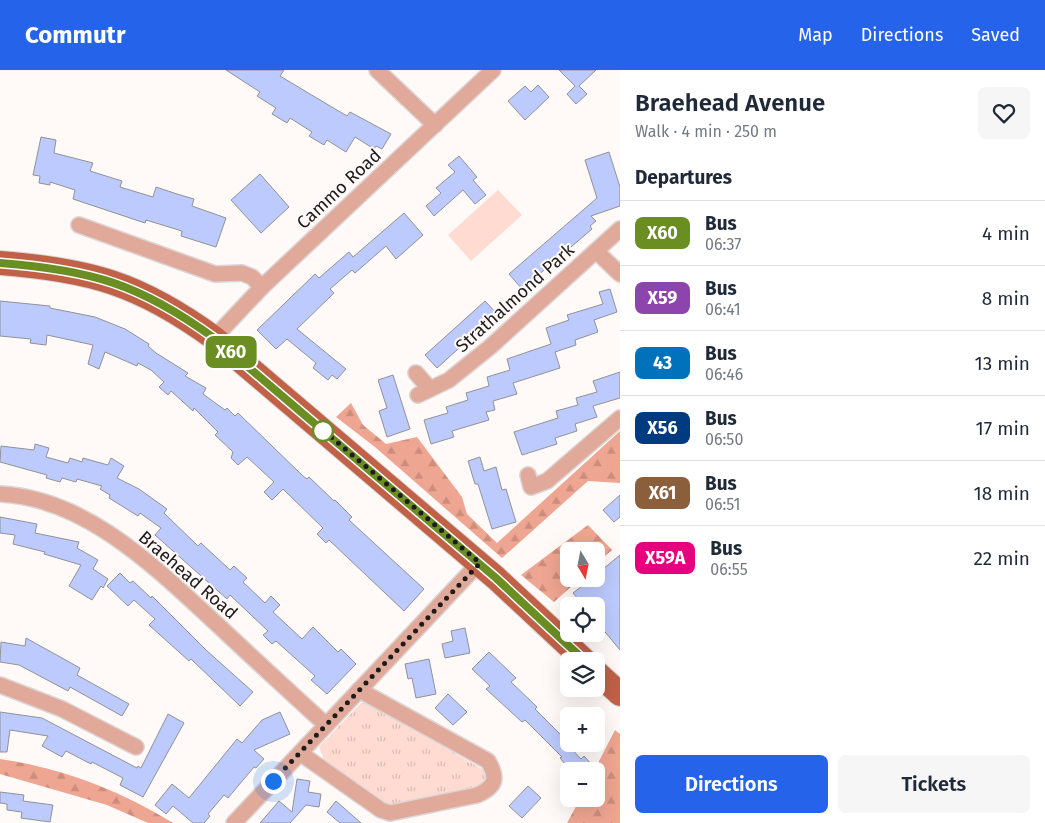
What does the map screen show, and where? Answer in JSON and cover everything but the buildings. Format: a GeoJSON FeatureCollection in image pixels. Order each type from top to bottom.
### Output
{"type":"FeatureCollection","features":[{"type":"Feature","properties":{"kind":"main road"},"geometry":{"type":"LineString","coordinates":[[0,263],[49,266],[88,274],[122,284],[186,317],[214,338],[480,563],[575,652]]}},
{"type":"Feature","properties":{"kind":"main road"},"geometry":{"type":"LineString","coordinates":[[605,680],[620,694]]}},
{"type":"Feature","properties":{"kind":"street"},"geometry":{"type":"LineString","coordinates":[[377,70],[435,125]]}},
{"type":"Feature","properties":{"kind":"street","name":"Cammo Road"},"geometry":{"type":"LineString","coordinates":[[214,338],[262,287],[493,70]]}},
{"type":"Feature","properties":{"kind":"street"},"geometry":{"type":"LineString","coordinates":[[78,225],[214,274],[242,273],[252,276],[262,287]]}},
{"type":"Feature","properties":{"kind":"street","name":"Strathalmond Park"},"geometry":{"type":"LineString","coordinates":[[416,372],[424,392],[449,380],[490,347],[620,229]]}},
{"type":"Feature","properties":{"kind":"street"},"geometry":{"type":"LineString","coordinates":[[596,251],[620,274]]}},
{"type":"Feature","properties":{"kind":"street"},"geometry":{"type":"LineString","coordinates":[[528,475],[531,487],[547,481],[620,418]]}},
{"type":"Feature","properties":{"kind":"street","name":"Braehead Road"},"geometry":{"type":"LineString","coordinates":[[0,494],[30,499],[54,506],[101,530],[135,551],[326,725]]}},
{"type":"Feature","properties":{"kind":"street"},"geometry":{"type":"LineString","coordinates":[[234,823],[480,563]]}},
{"type":"Feature","properties":{"kind":"street"},"geometry":{"type":"LineString","coordinates":[[0,685],[62,709],[131,740]]}},
{"type":"Feature","properties":{"kind":"street"},"geometry":{"type":"LineString","coordinates":[[300,752],[381,810],[390,814],[477,795],[488,791],[494,783],[494,772],[488,761],[359,690]]}},
{"type":"Feature","properties":{"kind":"green space"},"geometry":{"type":"Polygon","coordinates":[[[498,190],[522,215],[471,261],[448,235],[498,190]]]}},
{"type":"Feature","properties":{"kind":"green space"},"geometry":{"type":"Polygon","coordinates":[[[351,403],[363,425],[386,444],[417,437],[462,497],[467,514],[497,543],[620,431],[620,483],[588,481],[502,558],[375,447],[336,417],[351,403]]]}},
{"type":"Feature","properties":{"kind":"green space"},"geometry":{"type":"Polygon","coordinates":[[[588,525],[604,542],[565,542],[588,525]]]}},
{"type":"Feature","properties":{"kind":"green space"},"geometry":{"type":"Polygon","coordinates":[[[605,543],[612,550],[605,556],[605,543]]]}},
{"type":"Feature","properties":{"kind":"green space"},"geometry":{"type":"Polygon","coordinates":[[[560,546],[560,588],[570,588],[554,602],[521,575],[560,546]]]}},
{"type":"Feature","properties":{"kind":"green space"},"geometry":{"type":"Polygon","coordinates":[[[361,703],[371,704],[482,769],[486,777],[484,786],[392,809],[324,760],[319,747],[361,703]]]}},
{"type":"Feature","properties":{"kind":"green space"},"geometry":{"type":"Polygon","coordinates":[[[615,730],[620,734],[620,823],[567,823],[576,807],[605,807],[605,762],[599,762],[615,730]]]}},
{"type":"Feature","properties":{"kind":"green space"},"geometry":{"type":"Polygon","coordinates":[[[0,759],[46,768],[90,782],[132,800],[173,823],[148,823],[107,805],[0,774],[0,759]]]}},
{"type":"Feature","properties":{"kind":"bus line","name":"X60"},"geometry":{"type":"LineString","coordinates":[[0,263],[49,266],[104,278],[144,294],[186,317],[214,338],[480,563],[575,652]]}},
{"type":"Feature","properties":{"kind":"route"},"geometry":{"type":"LineString","coordinates":[[273,781],[480,563],[318,426],[323,431]]}}]}
